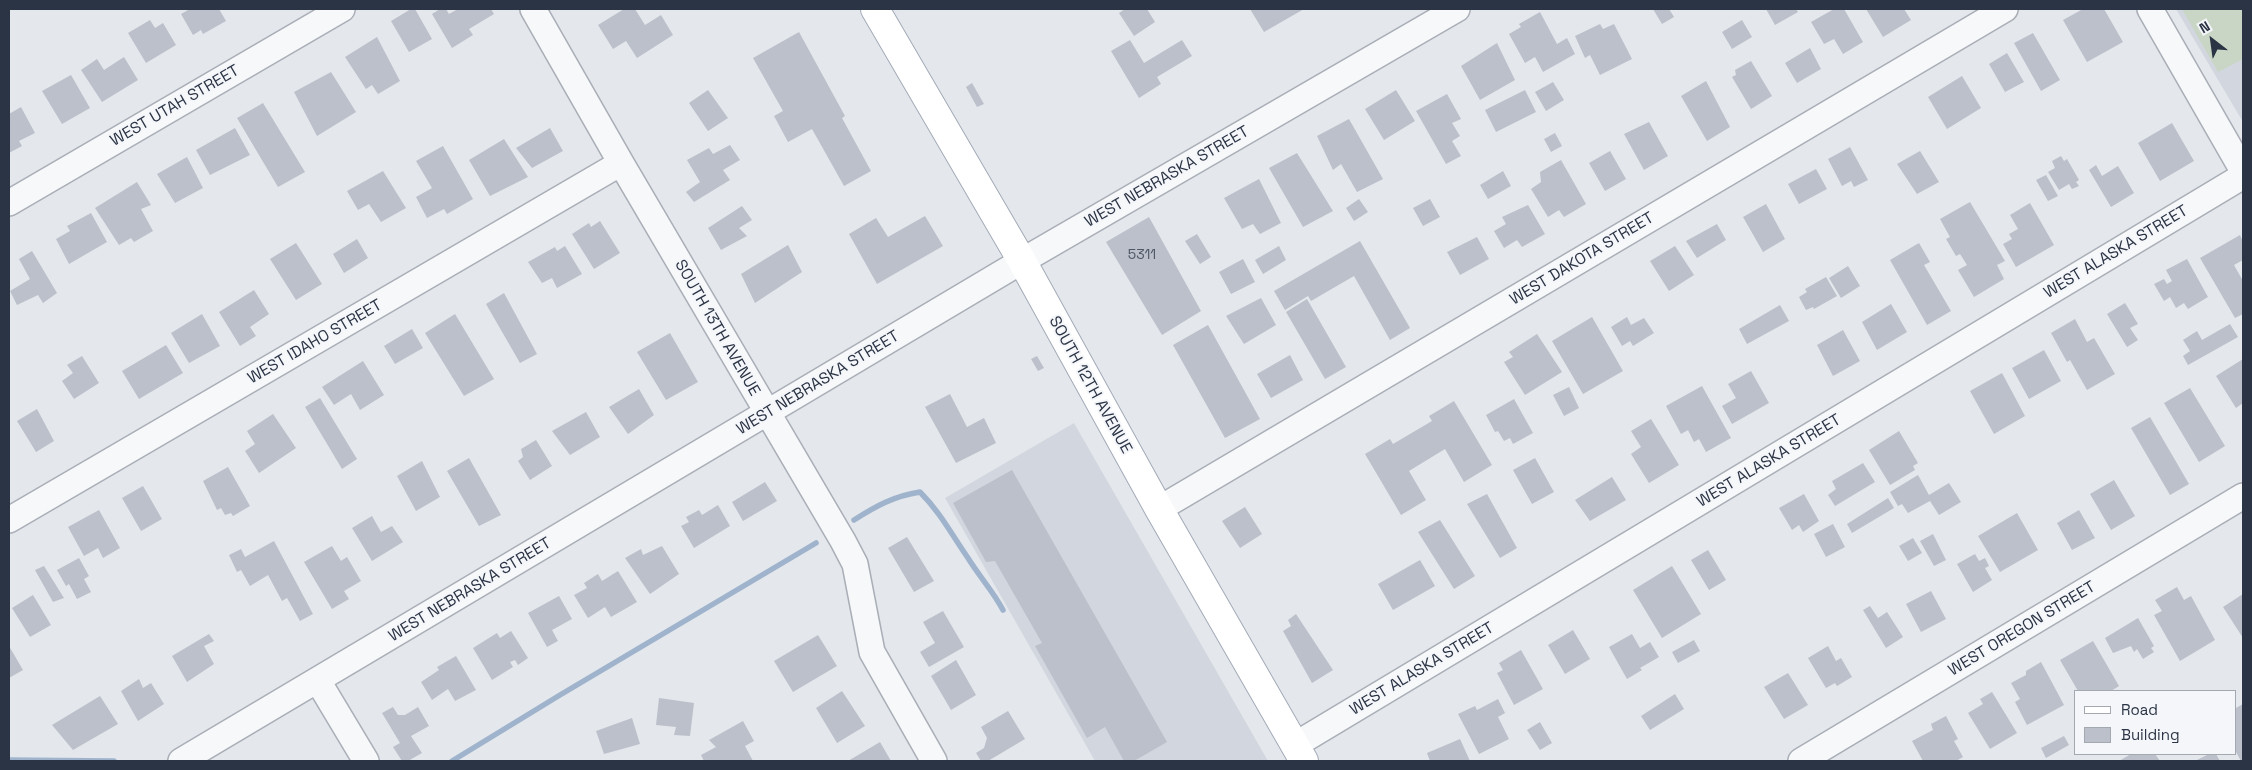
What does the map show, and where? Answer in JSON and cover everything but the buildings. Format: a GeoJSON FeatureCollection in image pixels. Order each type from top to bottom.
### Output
{"type":"FeatureCollection","features":[{"type":"Feature","properties":{"kind":"main road","name":"SOUTH 12TH AVENUE"},"geometry":{"type":"LineString","coordinates":[[875,9],[1022,262],[1159,509],[1299,753]]}},
{"type":"Feature","properties":{"kind":"street","name":"WEST UTAH STREET"},"geometry":{"type":"LineString","coordinates":[[9,203],[342,9]]}},
{"type":"Feature","properties":{"kind":"street","name":"SOUTH 13TH AVENUE"},"geometry":{"type":"LineString","coordinates":[[533,9],[854,564],[872,652],[934,761]]}},
{"type":"Feature","properties":{"kind":"street","name":"WEST NEBRASKA STREET"},"geometry":{"type":"LineString","coordinates":[[181,761],[1022,262],[1457,9]]}},
{"type":"Feature","properties":{"kind":"street","name":"WEST DAKOTA STREET"},"geometry":{"type":"LineString","coordinates":[[1159,509],[2005,9]]}},
{"type":"Feature","properties":{"kind":"street"},"geometry":{"type":"LineString","coordinates":[[2150,9],[2243,171]]}},
{"type":"Feature","properties":{"kind":"street","name":"WEST IDAHO STREET"},"geometry":{"type":"LineString","coordinates":[[9,520],[621,163]]}},
{"type":"Feature","properties":{"kind":"street","name":"WEST ALASKA STREET"},"geometry":{"type":"LineString","coordinates":[[1299,753],[2243,176]]}},
{"type":"Feature","properties":{"kind":"street","name":"WEST OREGON STREET"},"geometry":{"type":"LineString","coordinates":[[1801,761],[2243,496]]}},
{"type":"Feature","properties":{"kind":"street"},"geometry":{"type":"LineString","coordinates":[[318,681],[366,761]]}},
{"type":"Feature","properties":{"kind":"shaded area"},"geometry":{"type":"Polygon","coordinates":[[[2176,9],[2243,9],[2243,122],[2176,9]]]}},
{"type":"Feature","properties":{"kind":"shaded area"},"geometry":{"type":"Polygon","coordinates":[[[1074,423],[1268,761],[1095,761],[945,498],[1074,423]]]}},
{"type":"Feature","properties":{"kind":"green space"},"geometry":{"type":"Polygon","coordinates":[[[2182,9],[2243,9],[2243,59],[2218,72],[2182,9]]]}},
{"type":"Feature","properties":{"kind":"waterway"},"geometry":{"type":"LineString","coordinates":[[854,520],[886,502],[920,492],[940,516],[1003,610]]}},
{"type":"Feature","properties":{"kind":"waterway"},"geometry":{"type":"LineString","coordinates":[[452,761],[816,543]]}},
{"type":"Feature","properties":{"kind":"waterway"},"geometry":{"type":"LineString","coordinates":[[9,760],[114,761]]}}]}
